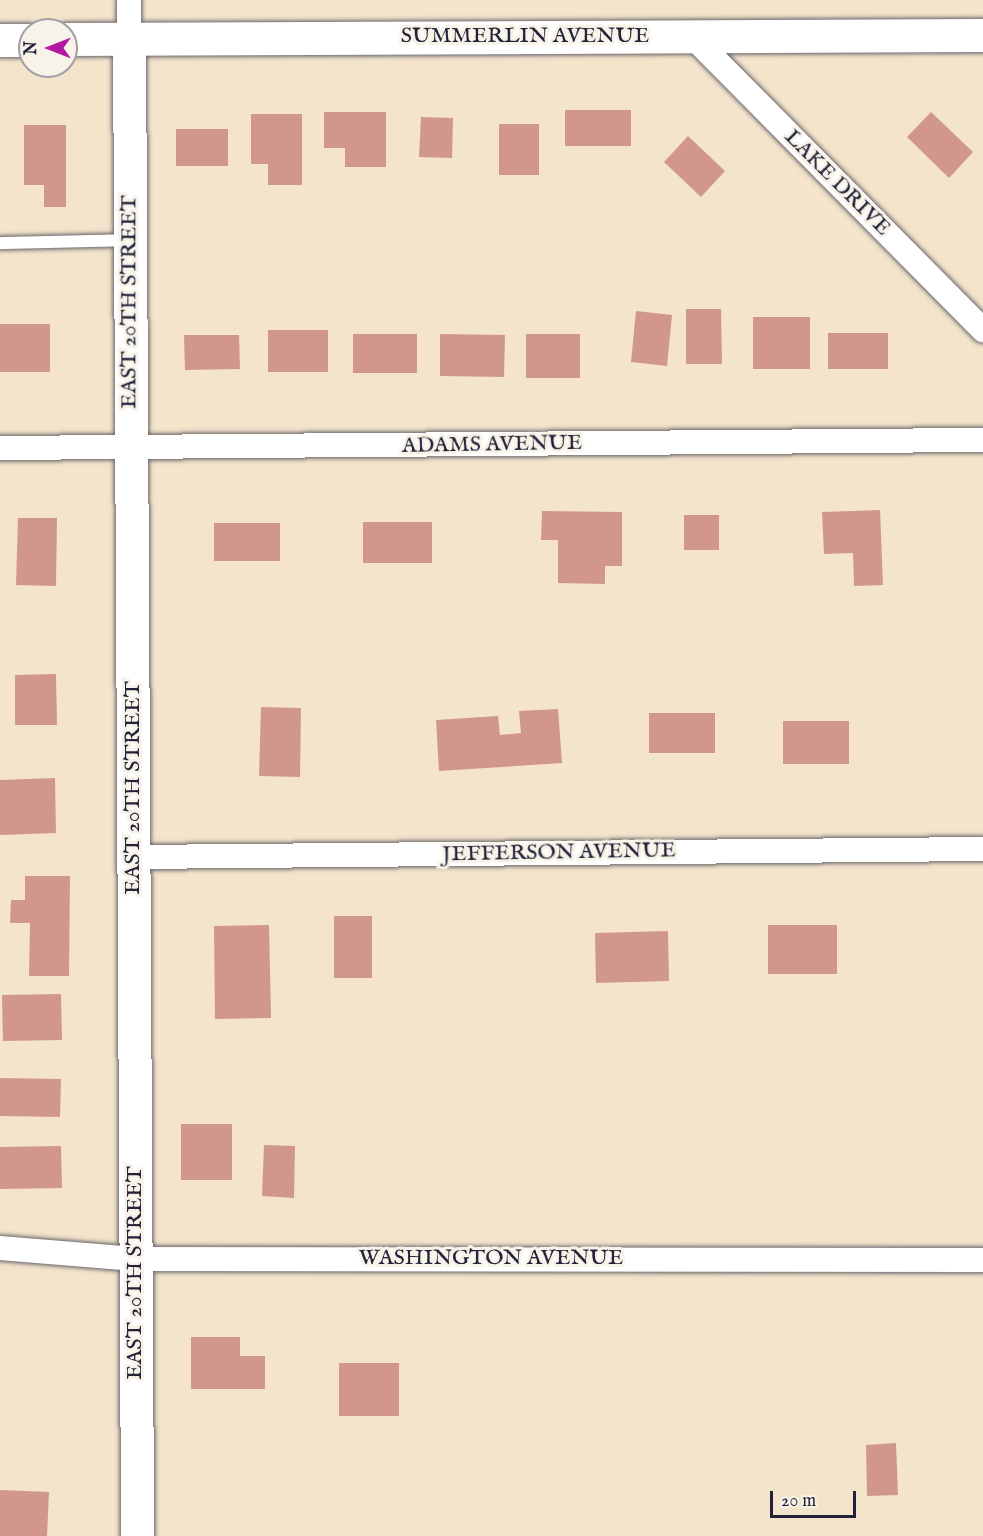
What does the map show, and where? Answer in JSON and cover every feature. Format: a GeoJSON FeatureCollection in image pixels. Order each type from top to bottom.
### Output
{"type":"FeatureCollection","features":[{"type":"Feature","properties":{"kind":"street"},"geometry":{"type":"LineString","coordinates":[[129,0],[129,39]]}},
{"type":"Feature","properties":{"kind":"street","name":"SUMMERLIN AVENUE"},"geometry":{"type":"LineString","coordinates":[[78,39],[983,35]]}},
{"type":"Feature","properties":{"kind":"street","name":"LAKE DRIVE"},"geometry":{"type":"LineString","coordinates":[[692,36],[983,330]]}},
{"type":"Feature","properties":{"kind":"street","name":"EAST 20TH STREET"},"geometry":{"type":"LineString","coordinates":[[129,39],[137,1536]]}},
{"type":"Feature","properties":{"kind":"street"},"geometry":{"type":"LineString","coordinates":[[0,40],[18,40]]}},
{"type":"Feature","properties":{"kind":"street","name":"ADAMS AVENUE"},"geometry":{"type":"LineString","coordinates":[[0,447],[131,448],[983,440]]}},
{"type":"Feature","properties":{"kind":"street","name":"JEFFERSON AVENUE"},"geometry":{"type":"LineString","coordinates":[[134,857],[983,849]]}},
{"type":"Feature","properties":{"kind":"street","name":"WASHINGTON AVENUE"},"geometry":{"type":"LineString","coordinates":[[0,1248],[135,1259],[983,1260]]}},
{"type":"Feature","properties":{"kind":"lane"},"geometry":{"type":"LineString","coordinates":[[0,243],[130,240]]}},
{"type":"Feature","properties":{"kind":"building"},"geometry":{"type":"Polygon","coordinates":[[[565,110],[631,110],[631,146],[565,146],[565,110]]]}},
{"type":"Feature","properties":{"kind":"building"},"geometry":{"type":"Polygon","coordinates":[[[324,112],[386,112],[386,167],[345,167],[345,148],[324,148],[324,112]]]}},
{"type":"Feature","properties":{"kind":"building"},"geometry":{"type":"Polygon","coordinates":[[[931,112],[973,152],[949,178],[907,137],[931,112]]]}},
{"type":"Feature","properties":{"kind":"building"},"geometry":{"type":"Polygon","coordinates":[[[251,114],[302,114],[302,185],[268,185],[268,164],[251,164],[251,114]]]}},
{"type":"Feature","properties":{"kind":"building"},"geometry":{"type":"Polygon","coordinates":[[[421,117],[453,118],[452,158],[419,157],[421,117]]]}},
{"type":"Feature","properties":{"kind":"building"},"geometry":{"type":"Polygon","coordinates":[[[499,124],[539,124],[539,175],[499,175],[499,124]]]}},
{"type":"Feature","properties":{"kind":"building"},"geometry":{"type":"Polygon","coordinates":[[[24,125],[66,125],[66,207],[44,207],[44,185],[24,185],[24,125]]]}},
{"type":"Feature","properties":{"kind":"building"},"geometry":{"type":"Polygon","coordinates":[[[176,129],[228,129],[228,166],[176,166],[176,129]]]}},
{"type":"Feature","properties":{"kind":"building"},"geometry":{"type":"Polygon","coordinates":[[[688,136],[725,171],[701,197],[664,162],[688,136]]]}},
{"type":"Feature","properties":{"kind":"building"},"geometry":{"type":"Polygon","coordinates":[[[686,309],[721,309],[722,364],[686,364],[686,309]]]}},
{"type":"Feature","properties":{"kind":"building"},"geometry":{"type":"Polygon","coordinates":[[[636,311],[672,315],[667,366],[631,362],[636,311]]]}},
{"type":"Feature","properties":{"kind":"building"},"geometry":{"type":"Polygon","coordinates":[[[753,317],[810,317],[810,369],[753,369],[753,317]]]}},
{"type":"Feature","properties":{"kind":"building"},"geometry":{"type":"Polygon","coordinates":[[[0,324],[50,324],[50,372],[0,372],[0,324]]]}},
{"type":"Feature","properties":{"kind":"building"},"geometry":{"type":"Polygon","coordinates":[[[268,330],[328,330],[328,372],[268,372],[268,330]]]}},
{"type":"Feature","properties":{"kind":"building"},"geometry":{"type":"Polygon","coordinates":[[[828,333],[888,333],[888,369],[828,369],[828,333]]]}},
{"type":"Feature","properties":{"kind":"building"},"geometry":{"type":"Polygon","coordinates":[[[353,334],[417,334],[417,373],[353,373],[353,334]]]}},
{"type":"Feature","properties":{"kind":"building"},"geometry":{"type":"Polygon","coordinates":[[[440,334],[505,335],[504,377],[440,376],[440,334]]]}},
{"type":"Feature","properties":{"kind":"building"},"geometry":{"type":"Polygon","coordinates":[[[526,334],[580,334],[580,378],[526,378],[526,334]]]}},
{"type":"Feature","properties":{"kind":"building"},"geometry":{"type":"Polygon","coordinates":[[[184,335],[239,335],[240,369],[185,370],[184,335]]]}},
{"type":"Feature","properties":{"kind":"building"},"geometry":{"type":"Polygon","coordinates":[[[880,510],[883,585],[854,586],[853,553],[824,554],[822,512],[880,510]]]}},
{"type":"Feature","properties":{"kind":"building"},"geometry":{"type":"Polygon","coordinates":[[[542,511],[622,512],[622,566],[605,566],[605,584],[558,583],[558,540],[541,540],[542,511]]]}},
{"type":"Feature","properties":{"kind":"building"},"geometry":{"type":"Polygon","coordinates":[[[684,515],[719,515],[719,550],[684,550],[684,515]]]}},
{"type":"Feature","properties":{"kind":"building"},"geometry":{"type":"Polygon","coordinates":[[[18,518],[57,518],[56,586],[16,585],[18,518]]]}},
{"type":"Feature","properties":{"kind":"building"},"geometry":{"type":"Polygon","coordinates":[[[363,522],[432,522],[432,563],[363,563],[363,522]]]}},
{"type":"Feature","properties":{"kind":"building"},"geometry":{"type":"Polygon","coordinates":[[[214,523],[280,523],[280,561],[214,561],[214,523]]]}},
{"type":"Feature","properties":{"kind":"building"},"geometry":{"type":"Polygon","coordinates":[[[56,674],[57,725],[15,725],[15,675],[56,674]]]}},
{"type":"Feature","properties":{"kind":"building"},"geometry":{"type":"Polygon","coordinates":[[[261,707],[301,708],[300,777],[259,776],[261,707]]]}},
{"type":"Feature","properties":{"kind":"building"},"geometry":{"type":"Polygon","coordinates":[[[558,709],[562,763],[439,771],[436,720],[498,716],[500,735],[521,733],[519,711],[558,709]]]}},
{"type":"Feature","properties":{"kind":"building"},"geometry":{"type":"Polygon","coordinates":[[[649,713],[715,713],[715,753],[649,753],[649,713]]]}},
{"type":"Feature","properties":{"kind":"building"},"geometry":{"type":"Polygon","coordinates":[[[783,721],[849,721],[849,764],[783,764],[783,721]]]}},
{"type":"Feature","properties":{"kind":"building"},"geometry":{"type":"Polygon","coordinates":[[[55,778],[56,833],[0,835],[0,780],[55,778]]]}},
{"type":"Feature","properties":{"kind":"building"},"geometry":{"type":"Polygon","coordinates":[[[25,876],[70,876],[69,976],[29,976],[30,923],[10,923],[11,900],[25,900],[25,876]]]}},
{"type":"Feature","properties":{"kind":"building"},"geometry":{"type":"Polygon","coordinates":[[[334,916],[372,916],[372,978],[334,978],[334,916]]]}},
{"type":"Feature","properties":{"kind":"building"},"geometry":{"type":"Polygon","coordinates":[[[269,925],[271,1018],[215,1019],[214,926],[269,925]]]}},
{"type":"Feature","properties":{"kind":"building"},"geometry":{"type":"Polygon","coordinates":[[[768,925],[837,925],[837,974],[768,974],[768,925]]]}},
{"type":"Feature","properties":{"kind":"building"},"geometry":{"type":"Polygon","coordinates":[[[668,931],[669,981],[596,983],[595,933],[668,931]]]}},
{"type":"Feature","properties":{"kind":"building"},"geometry":{"type":"Polygon","coordinates":[[[61,994],[62,1040],[3,1041],[2,995],[61,994]]]}},
{"type":"Feature","properties":{"kind":"building"},"geometry":{"type":"Polygon","coordinates":[[[0,1078],[61,1079],[60,1117],[0,1116],[0,1078]]]}},
{"type":"Feature","properties":{"kind":"building"},"geometry":{"type":"Polygon","coordinates":[[[181,1124],[232,1124],[232,1180],[181,1180],[181,1124]]]}},
{"type":"Feature","properties":{"kind":"building"},"geometry":{"type":"Polygon","coordinates":[[[264,1145],[295,1146],[294,1198],[262,1196],[264,1145]]]}},
{"type":"Feature","properties":{"kind":"building"},"geometry":{"type":"Polygon","coordinates":[[[61,1146],[62,1188],[0,1189],[0,1147],[61,1146]]]}},
{"type":"Feature","properties":{"kind":"building"},"geometry":{"type":"Polygon","coordinates":[[[191,1337],[240,1337],[240,1356],[265,1356],[265,1389],[191,1389],[191,1337]]]}},
{"type":"Feature","properties":{"kind":"building"},"geometry":{"type":"Polygon","coordinates":[[[339,1363],[399,1363],[399,1416],[339,1416],[339,1363]]]}},
{"type":"Feature","properties":{"kind":"building"},"geometry":{"type":"Polygon","coordinates":[[[896,1443],[898,1495],[867,1496],[866,1445],[896,1443]]]}},
{"type":"Feature","properties":{"kind":"building"},"geometry":{"type":"Polygon","coordinates":[[[0,1490],[49,1492],[47,1536],[0,1536],[0,1490]]]}}]}
